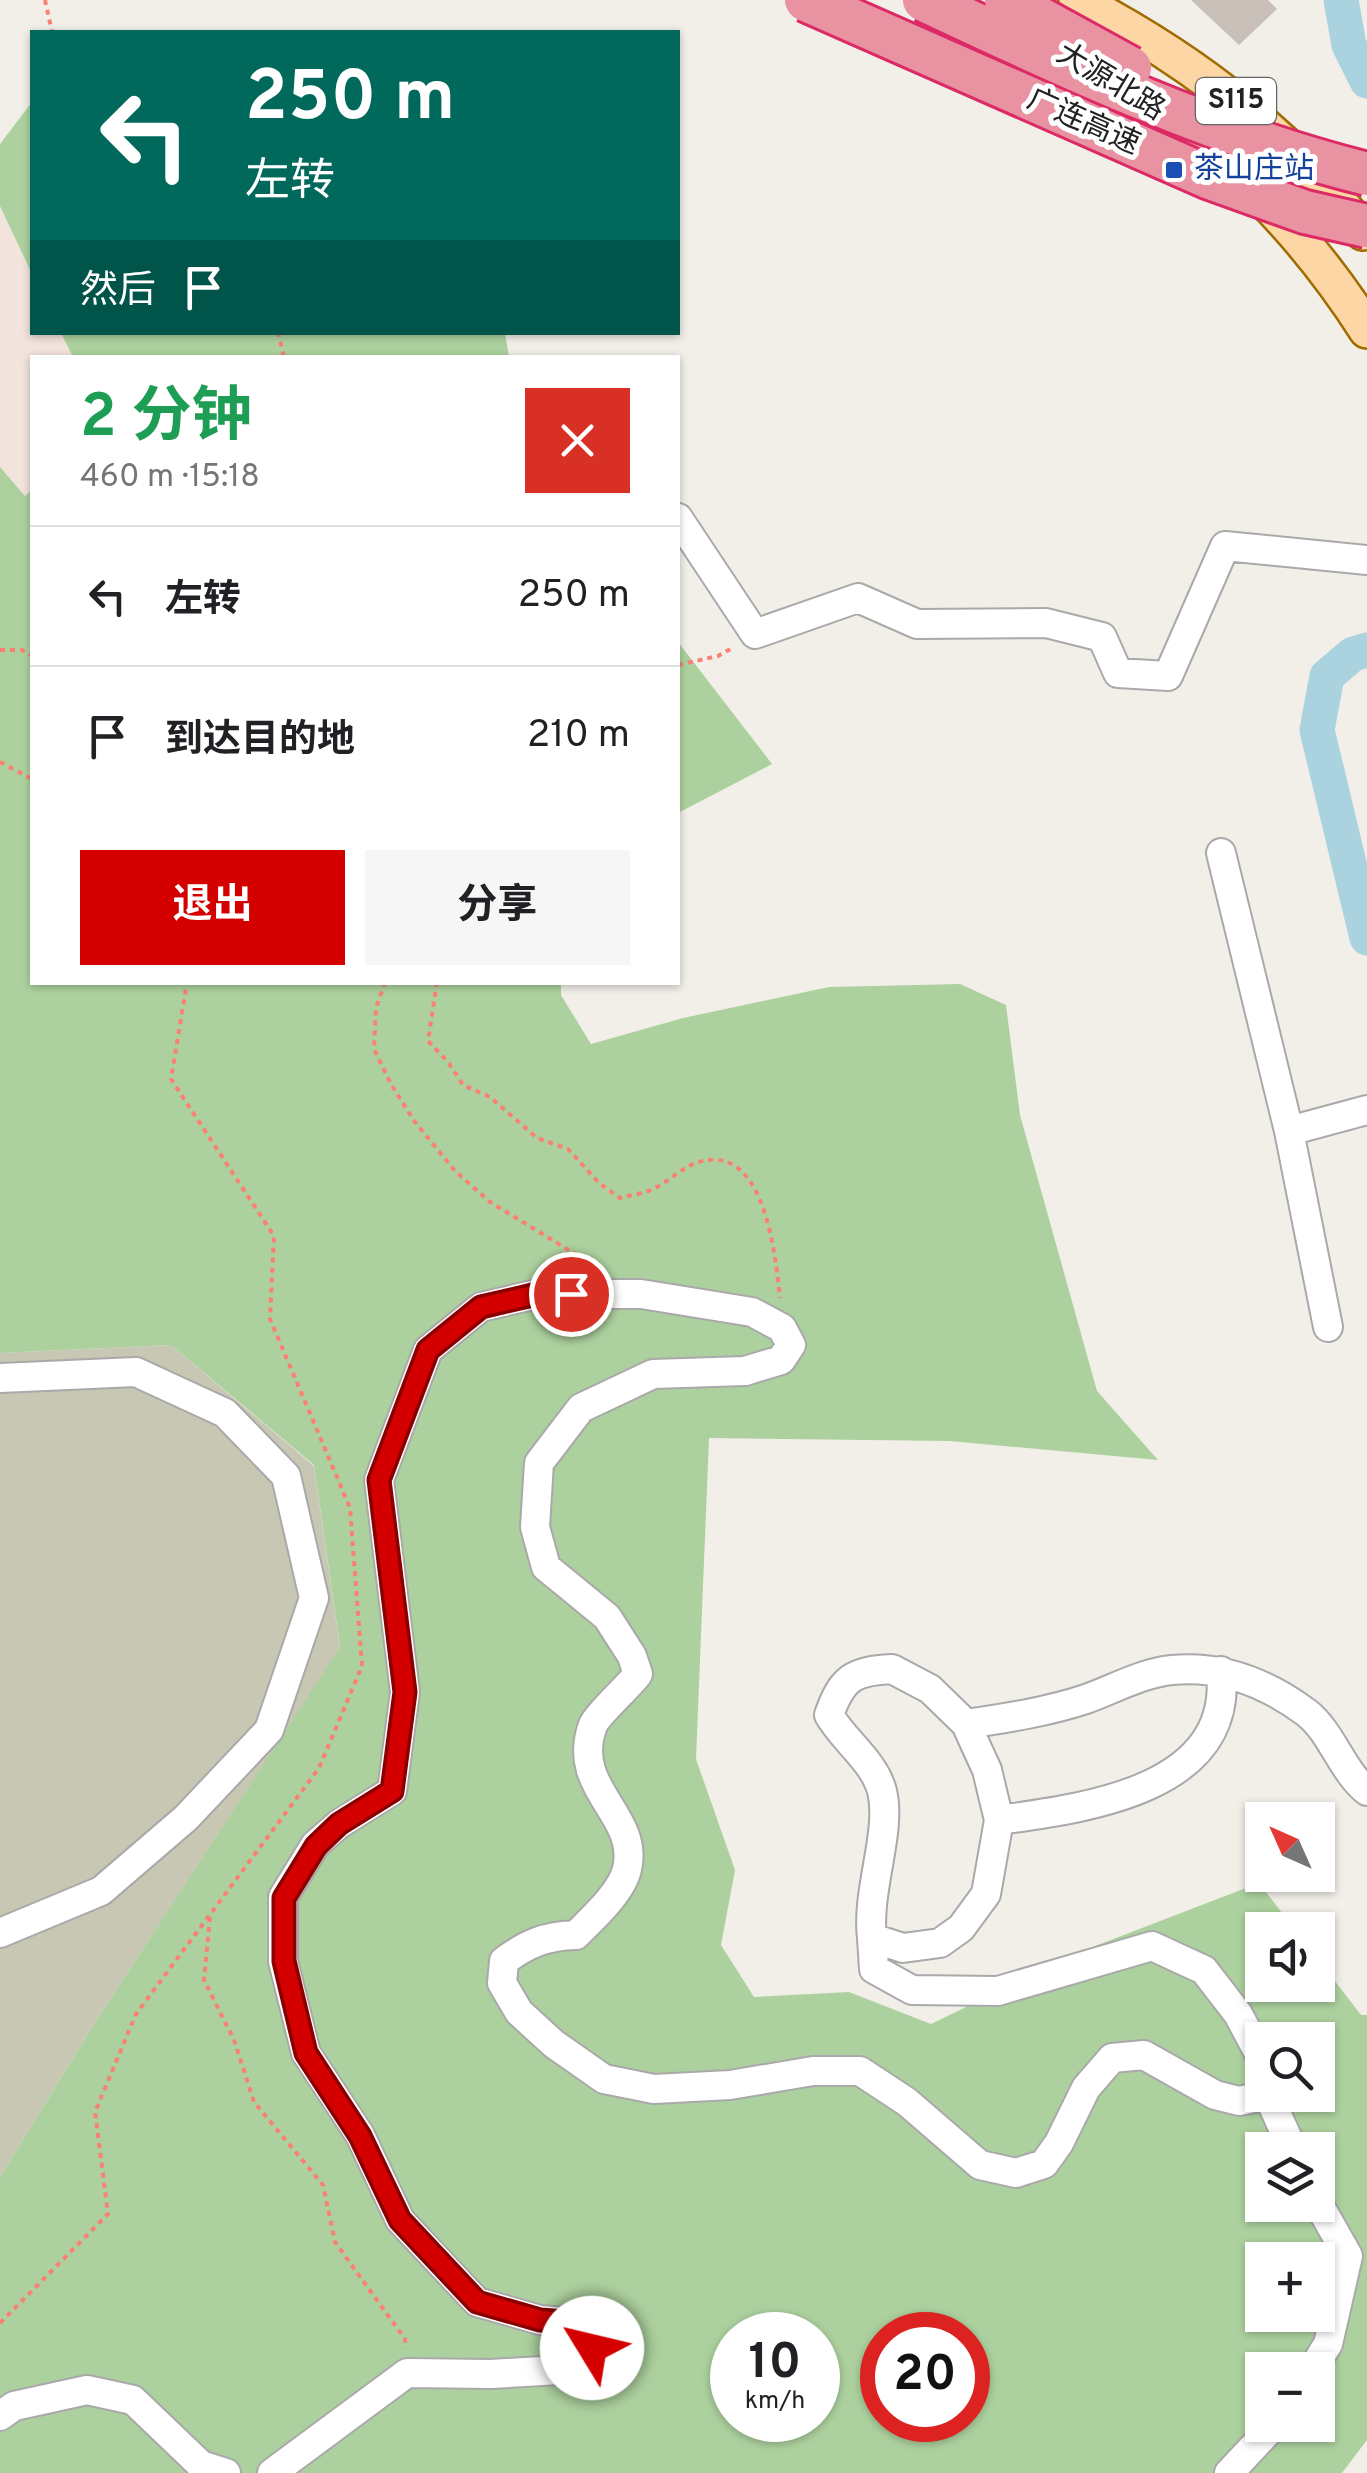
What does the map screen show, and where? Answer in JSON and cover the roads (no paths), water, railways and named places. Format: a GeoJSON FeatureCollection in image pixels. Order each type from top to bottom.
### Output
{"type":"FeatureCollection","features":[{"type":"Feature","properties":{"kind":"highway","name":"广连高速"},"geometry":{"type":"LineString","coordinates":[[806,0],[1210,178],[1304,212],[1367,226]]}},
{"type":"Feature","properties":{"kind":"highway"},"geometry":{"type":"LineString","coordinates":[[846,0],[1098,114],[1273,186],[1367,206]]}},
{"type":"Feature","properties":{"kind":"highway","name":"广连高速"},"geometry":{"type":"LineString","coordinates":[[924,0],[1158,106],[1275,148],[1367,174]]}},
{"type":"Feature","properties":{"kind":"highway"},"geometry":{"type":"LineString","coordinates":[[1006,0],[1119,62],[1229,114],[1304,145],[1367,161]]}},
{"type":"Feature","properties":{"kind":"main road","name":"大源北路"},"geometry":{"type":"LineString","coordinates":[[950,0],[1123,86],[1186,130],[1275,208],[1336,283],[1367,330]]}},
{"type":"Feature","properties":{"kind":"main road","name":"大源北路"},"geometry":{"type":"LineString","coordinates":[[1077,0],[1138,33],[1227,94],[1314,174],[1367,237]]}},
{"type":"Feature","properties":{"kind":"street"},"geometry":{"type":"LineString","coordinates":[[680,521],[756,634],[858,598],[917,624],[1046,624],[1102,637],[1118,673],[1168,676],[1225,546],[1367,560]]}},
{"type":"Feature","properties":{"kind":"street"},"geometry":{"type":"LineString","coordinates":[[1220,853],[1289,1131],[1328,1327]]}},
{"type":"Feature","properties":{"kind":"street"},"geometry":{"type":"LineString","coordinates":[[1289,1131],[1367,1110]]}},
{"type":"Feature","properties":{"kind":"street"},"geometry":{"type":"LineString","coordinates":[[272,2473],[407,2372],[576,2370],[592,2348],[578,2323],[540,2320],[477,2302],[400,2220],[360,2136],[306,2053],[284,1961],[284,1898],[316,1846],[339,1824],[392,1791],[405,1692],[379,1480],[428,1350],[481,1307],[537,1294],[641,1294],[752,1312],[782,1328],[791,1345],[781,1360],[745,1371],[653,1374],[581,1408],[539,1462],[536,1526],[546,1567],[607,1617],[632,1656],[638,1674],[617,1701],[594,1720],[586,1750],[596,1790],[618,1818],[626,1840],[627,1870],[603,1909],[576,1936],[550,1936],[527,1944],[504,1960],[502,1983],[519,2012],[554,2044],[604,2079],[654,2089],[730,2085],[813,2071],[860,2071],[907,2102],[980,2165],[1016,2173],[1044,2164],[1086,2088],[1112,2058],[1144,2055],[1216,2095],[1239,2101],[1268,2095],[1285,2132]]}},
{"type":"Feature","properties":{"kind":"street"},"geometry":{"type":"LineString","coordinates":[[0,1378],[136,1372],[225,1413],[286,1476],[314,1598],[270,1730],[186,1818],[101,1891],[0,1934]]}},
{"type":"Feature","properties":{"kind":"street"},"geometry":{"type":"LineString","coordinates":[[872,1938],[903,1948],[940,1943],[961,1928],[986,1894],[1000,1820],[987,1770],[966,1724],[930,1689],[892,1669],[862,1670],[838,1689],[829,1716],[865,1759],[882,1792],[882,1828],[871,1890],[872,1938],[874,1969],[912,1990],[998,1991],[1152,1946],[1204,1970],[1245,2027]]}},
{"type":"Feature","properties":{"kind":"street"},"geometry":{"type":"LineString","coordinates":[[966,1724],[1086,1699],[1125,1682],[1171,1670],[1221,1672],[1272,1688],[1312,1716],[1367,1791]]}},
{"type":"Feature","properties":{"kind":"street"},"geometry":{"type":"LineString","coordinates":[[1000,1820],[1132,1794],[1174,1771],[1207,1742],[1224,1698],[1221,1672]]}},
{"type":"Feature","properties":{"kind":"street"},"geometry":{"type":"LineString","coordinates":[[1323,2352],[1348,2256],[1329,2222]]}},
{"type":"Feature","properties":{"kind":"street"},"geometry":{"type":"LineString","coordinates":[[0,2416],[14,2406],[87,2390],[134,2400],[201,2465],[226,2473]]}},
{"type":"Feature","properties":{"kind":"street"},"geometry":{"type":"LineString","coordinates":[[1230,2473],[1258,2442]]}},
{"type":"Feature","properties":{"kind":"waterway"},"geometry":{"type":"LineString","coordinates":[[1341,0],[1349,45],[1367,81]]}},
{"type":"Feature","properties":{"kind":"waterway"},"geometry":{"type":"LineString","coordinates":[[1367,650],[1353,654],[1327,676],[1317,730],[1367,938]]}},
{"type":"Feature","properties":{"kind":"place","name":"茶山庄站"},"geometry":{"type":"Point","coordinates":[1174,170]}}]}
